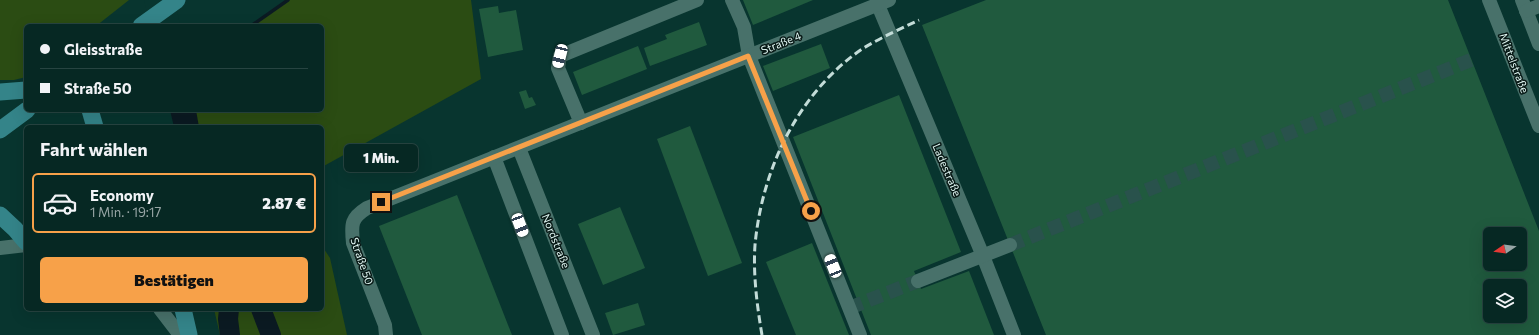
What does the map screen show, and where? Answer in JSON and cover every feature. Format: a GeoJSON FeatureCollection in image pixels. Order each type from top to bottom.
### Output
{"type":"FeatureCollection","features":[{"type":"Feature","properties":{"kind":"main road"},"geometry":{"type":"LineString","coordinates":[[144,24],[177,0]]}},
{"type":"Feature","properties":{"kind":"main road"},"geometry":{"type":"LineString","coordinates":[[0,92],[24,90]]}},
{"type":"Feature","properties":{"kind":"main road"},"geometry":{"type":"LineString","coordinates":[[0,130],[24,112]]}},
{"type":"Feature","properties":{"kind":"main road"},"geometry":{"type":"LineString","coordinates":[[91,112],[94,125]]}},
{"type":"Feature","properties":{"kind":"main road"},"geometry":{"type":"LineString","coordinates":[[0,214],[24,223]]}},
{"type":"Feature","properties":{"kind":"main road"},"geometry":{"type":"LineString","coordinates":[[0,214],[24,240]]}},
{"type":"Feature","properties":{"kind":"main road"},"geometry":{"type":"LineString","coordinates":[[183,311],[189,335]]}},
{"type":"Feature","properties":{"kind":"street"},"geometry":{"type":"LineString","coordinates":[[580,123],[558,68],[560,56],[697,0]]}},
{"type":"Feature","properties":{"kind":"street"},"geometry":{"type":"LineString","coordinates":[[732,0],[744,27],[748,56],[860,335]]}},
{"type":"Feature","properties":{"kind":"street","name":"Mittelstraße"},"geometry":{"type":"LineString","coordinates":[[1490,0],[1539,126]]}},
{"type":"Feature","properties":{"kind":"street","name":"Straße 4"},"geometry":{"type":"LineString","coordinates":[[494,157],[884,2]]}},
{"type":"Feature","properties":{"kind":"street","name":"Ladestraße"},"geometry":{"type":"LineString","coordinates":[[884,2],[1014,335]]}},
{"type":"Feature","properties":{"kind":"street"},"geometry":{"type":"LineString","coordinates":[[1529,6],[1539,44]]}},
{"type":"Feature","properties":{"kind":"street","name":"Nordstraße"},"geometry":{"type":"LineString","coordinates":[[519,148],[593,335]]}},
{"type":"Feature","properties":{"kind":"street"},"geometry":{"type":"LineString","coordinates":[[494,157],[562,335]]}},
{"type":"Feature","properties":{"kind":"street","name":"Straße 50"},"geometry":{"type":"LineString","coordinates":[[386,335],[386,325],[353,242],[351,229],[356,215],[367,208],[494,157]]}},
{"type":"Feature","properties":{"kind":"street"},"geometry":{"type":"LineString","coordinates":[[918,281],[1010,245]]}},
{"type":"Feature","properties":{"kind":"street"},"geometry":{"type":"LineString","coordinates":[[0,248],[24,246]]}},
{"type":"Feature","properties":{"kind":"street"},"geometry":{"type":"LineString","coordinates":[[161,311],[176,335]]}},
{"type":"Feature","properties":{"kind":"street"},"geometry":{"type":"LineString","coordinates":[[162,311],[180,335]]}},
{"type":"Feature","properties":{"kind":"green space"},"geometry":{"type":"Polygon","coordinates":[[[0,0],[129,0],[99,24],[24,24],[24,78],[14,80],[0,80],[0,0]]]}},
{"type":"Feature","properties":{"kind":"green space"},"geometry":{"type":"Polygon","coordinates":[[[288,0],[471,0],[481,79],[324,166],[324,125],[188,125],[184,112],[324,112],[324,24],[254,24],[288,0]]]}},
{"type":"Feature","properties":{"kind":"green space"},"geometry":{"type":"Polygon","coordinates":[[[324,249],[330,258],[347,335],[220,335],[214,311],[324,311],[324,249]]]}},
{"type":"Feature","properties":{"kind":"water"},"geometry":{"type":"Polygon","coordinates":[[[170,112],[196,112],[199,125],[174,125],[170,112]]]}},
{"type":"Feature","properties":{"kind":"pier"},"geometry":{"type":"Polygon","coordinates":[[[144,0],[175,0],[180,24],[150,24],[144,0]]]}},
{"type":"Feature","properties":{"kind":"building"},"geometry":{"type":"Polygon","coordinates":[[[743,0],[813,0],[753,25],[743,0]]]}},
{"type":"Feature","properties":{"kind":"building"},"geometry":{"type":"Polygon","coordinates":[[[986,0],[1448,0],[1539,231],[1539,335],[1046,335],[922,25],[986,0]]]}},
{"type":"Feature","properties":{"kind":"building"},"geometry":{"type":"Polygon","coordinates":[[[498,6],[499,13],[516,10],[523,50],[488,57],[479,9],[498,6]]]}},
{"type":"Feature","properties":{"kind":"building"},"geometry":{"type":"Polygon","coordinates":[[[699,22],[707,45],[650,66],[644,48],[667,39],[665,35],[699,22]]]}},
{"type":"Feature","properties":{"kind":"building"},"geometry":{"type":"Polygon","coordinates":[[[821,44],[830,68],[773,91],[763,66],[821,44]]]}},
{"type":"Feature","properties":{"kind":"building"},"geometry":{"type":"Polygon","coordinates":[[[638,46],[647,69],[582,95],[573,72],[638,46]]]}},
{"type":"Feature","properties":{"kind":"building"},"geometry":{"type":"Polygon","coordinates":[[[526,90],[529,98],[532,97],[536,105],[525,109],[519,92],[526,90]]]}},
{"type":"Feature","properties":{"kind":"building"},"geometry":{"type":"Polygon","coordinates":[[[899,95],[961,252],[914,271],[921,289],[969,271],[994,335],[871,335],[793,137],[899,95]]]}},
{"type":"Feature","properties":{"kind":"building"},"geometry":{"type":"Polygon","coordinates":[[[690,126],[742,263],[708,276],[657,139],[690,126]]]}},
{"type":"Feature","properties":{"kind":"building"},"geometry":{"type":"Polygon","coordinates":[[[457,195],[512,335],[422,335],[379,226],[457,195]]]}},
{"type":"Feature","properties":{"kind":"building"},"geometry":{"type":"Polygon","coordinates":[[[620,207],[645,268],[603,285],[578,224],[620,207]]]}},
{"type":"Feature","properties":{"kind":"building"},"geometry":{"type":"Polygon","coordinates":[[[812,243],[849,335],[796,335],[766,262],[812,243]]]}},
{"type":"Feature","properties":{"kind":"building"},"geometry":{"type":"Polygon","coordinates":[[[638,303],[645,325],[613,335],[605,313],[638,303]]]}},
{"type":"Feature","properties":{"kind":"waterway"},"geometry":{"type":"LineString","coordinates":[[254,24],[288,0]]}},
{"type":"Feature","properties":{"kind":"waterway"},"geometry":{"type":"LineString","coordinates":[[229,311],[230,335]]}},
{"type":"Feature","properties":{"kind":"waterway"},"geometry":{"type":"LineString","coordinates":[[262,311],[271,335]]}},
{"type":"Feature","properties":{"kind":"tunnel"},"geometry":{"type":"LineString","coordinates":[[1010,245],[1471,60]]}},
{"type":"Feature","properties":{"kind":"tunnel"},"geometry":{"type":"LineString","coordinates":[[849,308],[918,281]]}},
{"type":"Feature","properties":{"kind":"railway"},"geometry":{"type":"LineString","coordinates":[[762,335],[756,290],[755,245],[759,217],[766,188],[775,161],[787,135],[802,110],[819,88],[839,67],[862,49],[919,20]]}},
{"type":"Feature","properties":{"kind":"route"},"geometry":{"type":"LineString","coordinates":[[381,202],[748,56],[811,211]]}}]}
